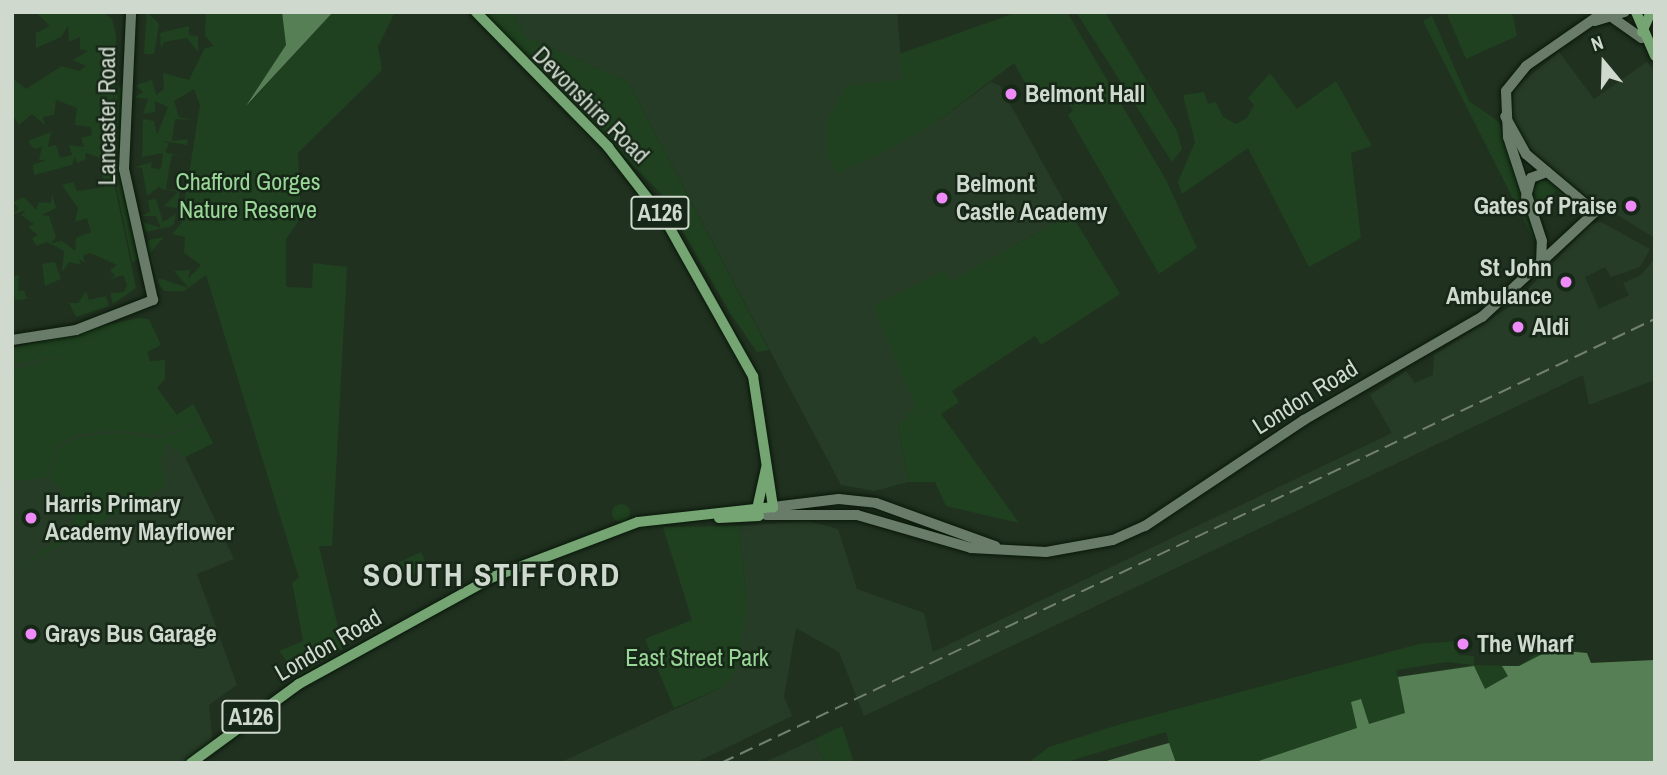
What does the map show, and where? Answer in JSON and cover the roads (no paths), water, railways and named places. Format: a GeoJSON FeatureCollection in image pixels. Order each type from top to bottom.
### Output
{"type":"FeatureCollection","features":[{"type":"Feature","properties":{"kind":"main road","name":"Devonshire Road"},"geometry":{"type":"LineString","coordinates":[[476,12],[608,147],[667,223],[753,376],[768,459],[766,510]]}},
{"type":"Feature","properties":{"kind":"main road"},"geometry":{"type":"LineString","coordinates":[[1636,12],[1642,38],[1655,56]]}},
{"type":"Feature","properties":{"kind":"main road"},"geometry":{"type":"LineString","coordinates":[[1642,38],[1651,12]]}},
{"type":"Feature","properties":{"kind":"main road","name":"London Road"},"geometry":{"type":"LineString","coordinates":[[191,763],[314,675],[493,577],[653,519],[766,510]]}},
{"type":"Feature","properties":{"kind":"street","name":"Lancaster Road"},"geometry":{"type":"LineString","coordinates":[[12,340],[86,328],[153,300],[124,169],[131,12]]}},
{"type":"Feature","properties":{"kind":"street"},"geometry":{"type":"LineString","coordinates":[[1541,266],[1542,241],[1526,197],[1505,116],[1515,75],[1584,26],[1606,15],[1625,12]]}},
{"type":"Feature","properties":{"kind":"street"},"geometry":{"type":"LineString","coordinates":[[1606,15],[1626,21],[1642,38]]}},
{"type":"Feature","properties":{"kind":"street"},"geometry":{"type":"LineString","coordinates":[[1505,116],[1520,148],[1547,172],[1531,178],[1526,197]]}},
{"type":"Feature","properties":{"kind":"street","name":"London Road"},"geometry":{"type":"LineString","coordinates":[[766,510],[857,515],[922,530],[946,543],[1005,549],[1081,548],[1145,526],[1304,420],[1482,317],[1541,266],[1595,212],[1547,172]]}},
{"type":"Feature","properties":{"kind":"street"},"geometry":{"type":"LineString","coordinates":[[1542,241],[1550,249],[1562,244]]}},
{"type":"Feature","properties":{"kind":"street","name":"London Road"},"geometry":{"type":"LineString","coordinates":[[766,510],[839,499],[876,502],[1005,549]]}},
{"type":"Feature","properties":{"kind":"railway"},"geometry":{"type":"LineString","coordinates":[[721,763],[1655,319]]}},
{"type":"Feature","properties":{"kind":"place","name":"Belmont Hall"},"geometry":{"type":"Point","coordinates":[1011,94]}},
{"type":"Feature","properties":{"kind":"place","name":"Belmont Castle Academy"},"geometry":{"type":"Point","coordinates":[942,198]}},
{"type":"Feature","properties":{"kind":"place","name":"Gates of Praise"},"geometry":{"type":"Point","coordinates":[1631,206]}},
{"type":"Feature","properties":{"kind":"place","name":"St John Ambulance"},"geometry":{"type":"Point","coordinates":[1566,282]}},
{"type":"Feature","properties":{"kind":"place","name":"Aldi"},"geometry":{"type":"Point","coordinates":[1518,327]}},
{"type":"Feature","properties":{"kind":"place","name":"Harris Primary Academy Mayflower"},"geometry":{"type":"Point","coordinates":[31,518]}},
{"type":"Feature","properties":{"kind":"place","name":"Grays Bus Garage"},"geometry":{"type":"Point","coordinates":[31,634]}},
{"type":"Feature","properties":{"kind":"place","name":"The Wharf"},"geometry":{"type":"Point","coordinates":[1463,644]}},
{"type":"Feature","properties":{"kind":"district","name":"SOUTH STIFFORD"},"geometry":{"type":"Point","coordinates":[492,575]}},
{"type":"Feature","properties":{"kind":"park label","name":"Chafford Gorges Nature Reserve"},"geometry":{"type":"Point","coordinates":[248,196]}},
{"type":"Feature","properties":{"kind":"park label","name":"East Street Park"},"geometry":{"type":"Point","coordinates":[697,658]}}]}
